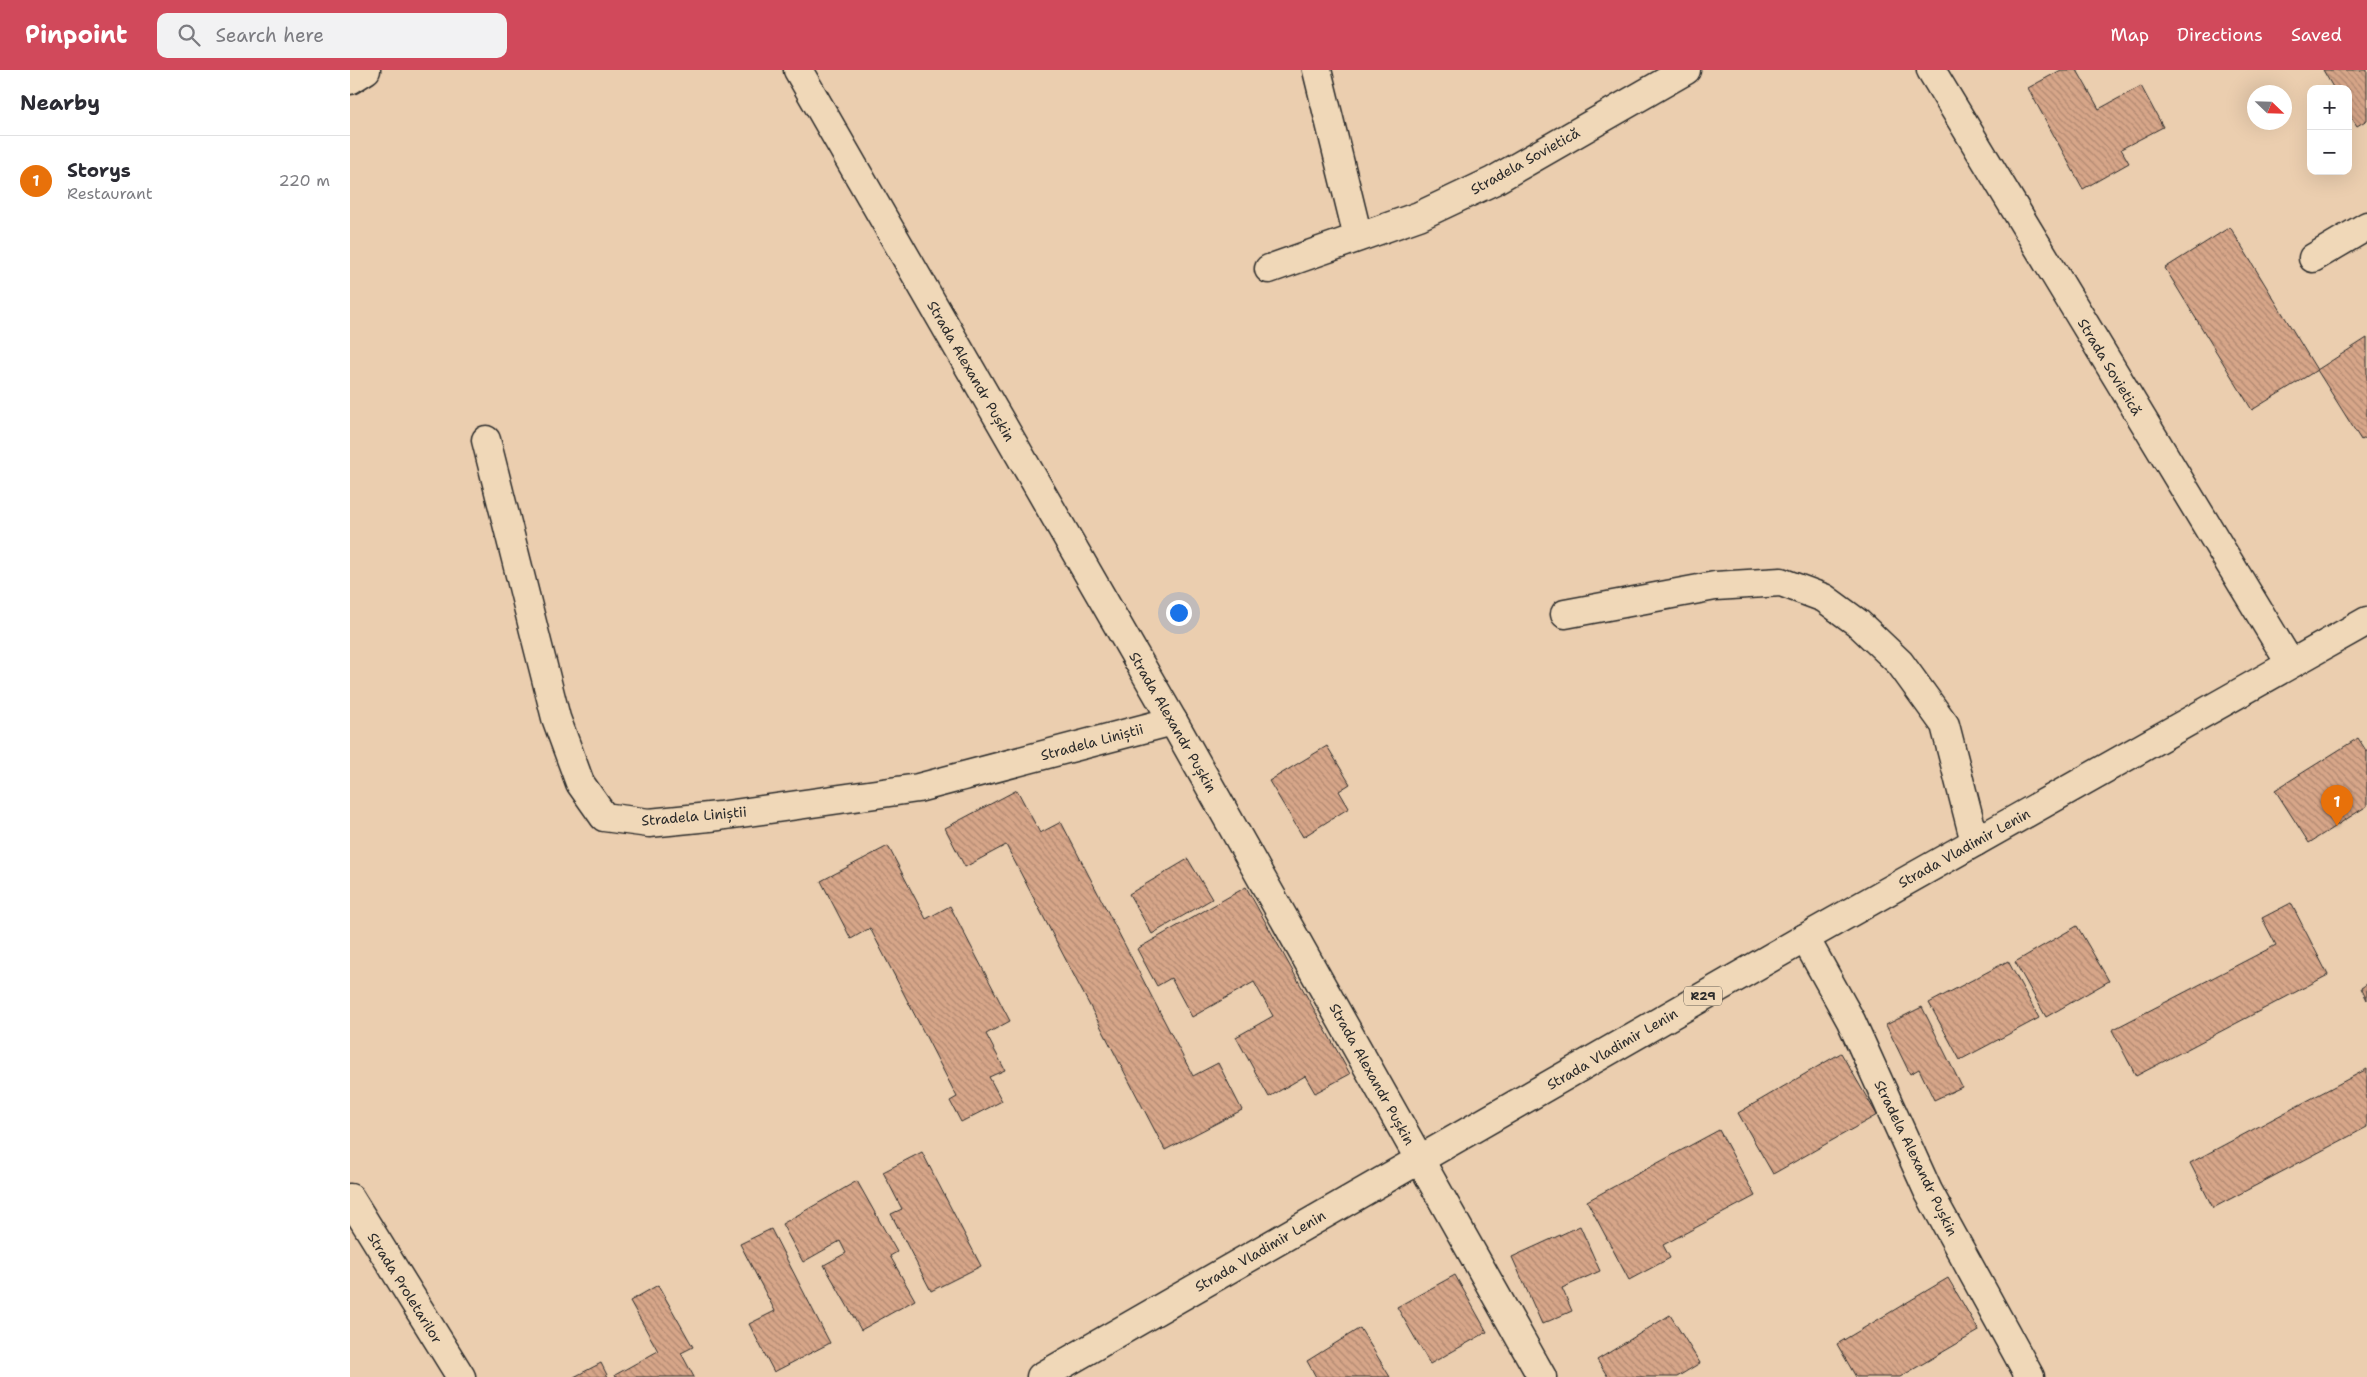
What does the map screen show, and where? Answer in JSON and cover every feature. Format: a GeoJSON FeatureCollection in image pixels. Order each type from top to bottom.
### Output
{"type":"FeatureCollection","features":[{"type":"Feature","properties":{"kind":"street"},"geometry":{"type":"LineString","coordinates":[[350,80],[366,70]]}},
{"type":"Feature","properties":{"kind":"street","name":"Strada Alexandr Pușkin"},"geometry":{"type":"LineString","coordinates":[[798,70],[1173,721],[1542,1377]]}},
{"type":"Feature","properties":{"kind":"street"},"geometry":{"type":"LineString","coordinates":[[1317,70],[1358,237]]}},
{"type":"Feature","properties":{"kind":"street","name":"Stradela Sovietică"},"geometry":{"type":"LineString","coordinates":[[1269,269],[1419,216],[1493,181],[1686,70]]}},
{"type":"Feature","properties":{"kind":"street","name":"Strada Sovietică"},"geometry":{"type":"LineString","coordinates":[[1931,70],[2290,663]]}},
{"type":"Feature","properties":{"kind":"street"},"geometry":{"type":"LineString","coordinates":[[2313,258],[2367,226]]}},
{"type":"Feature","properties":{"kind":"street","name":"Stradela Liniștii"},"geometry":{"type":"LineString","coordinates":[[486,440],[556,718],[580,783],[604,818],[649,823],[719,816],[918,788],[1173,721]]}},
{"type":"Feature","properties":{"kind":"street"},"geometry":{"type":"LineString","coordinates":[[1565,614],[1715,586],[1781,582],[1824,598],[1858,624],[1900,663],[1945,725],[1976,842]]}},
{"type":"Feature","properties":{"kind":"street","name":"Strada Vladimir Lenin"},"geometry":{"type":"LineString","coordinates":[[1051,1375],[1420,1159],[1805,938],[2367,621]]}},
{"type":"Feature","properties":{"kind":"street","name":"Stradela Alexandr Pușkin"},"geometry":{"type":"LineString","coordinates":[[1805,938],[1851,1021],[1928,1192],[2030,1377]]}},
{"type":"Feature","properties":{"kind":"street","name":"Strada Proletarilor"},"geometry":{"type":"LineString","coordinates":[[350,1198],[461,1377]]}},
{"type":"Feature","properties":{"kind":"building"},"geometry":{"type":"Polygon","coordinates":[[[2061,70],[2077,70],[2099,109],[2141,86],[2163,127],[2121,149],[2129,163],[2083,189],[2028,88],[2061,70]]]}},
{"type":"Feature","properties":{"kind":"building"},"geometry":{"type":"Polygon","coordinates":[[[2323,70],[2367,70],[2367,120],[2357,126],[2352,118],[2352,85],[2332,85],[2323,70]]]}},
{"type":"Feature","properties":{"kind":"building"},"geometry":{"type":"Polygon","coordinates":[[[2230,227],[2317,370],[2252,410],[2165,268],[2230,227]]]}},
{"type":"Feature","properties":{"kind":"building"},"geometry":{"type":"Polygon","coordinates":[[[2367,338],[2367,436],[2361,440],[2317,370],[2367,338]]]}},
{"type":"Feature","properties":{"kind":"building"},"geometry":{"type":"Polygon","coordinates":[[[2358,738],[2367,752],[2367,806],[2309,843],[2275,790],[2358,738]]]}},
{"type":"Feature","properties":{"kind":"building"},"geometry":{"type":"Polygon","coordinates":[[[1327,746],[1350,784],[1339,791],[1349,808],[1303,837],[1269,781],[1327,746]]]}},
{"type":"Feature","properties":{"kind":"building"},"geometry":{"type":"Polygon","coordinates":[[[1017,790],[1040,833],[1061,822],[1193,1076],[1218,1063],[1242,1110],[1165,1150],[1006,845],[965,867],[945,828],[1017,790]]]}},
{"type":"Feature","properties":{"kind":"building"},"geometry":{"type":"Polygon","coordinates":[[[888,846],[926,919],[950,906],[1010,1021],[986,1034],[1005,1070],[989,1077],[1002,1101],[961,1122],[950,1101],[957,1097],[870,928],[851,939],[821,881],[888,846]]]}},
{"type":"Feature","properties":{"kind":"building"},"geometry":{"type":"Polygon","coordinates":[[[1188,859],[1212,899],[1152,934],[1129,894],[1188,859]]]}},
{"type":"Feature","properties":{"kind":"building"},"geometry":{"type":"Polygon","coordinates":[[[1246,887],[1350,1074],[1315,1093],[1305,1076],[1269,1097],[1236,1037],[1273,1016],[1254,982],[1192,1017],[1171,978],[1157,986],[1137,949],[1246,887]]]}},
{"type":"Feature","properties":{"kind":"building"},"geometry":{"type":"Polygon","coordinates":[[[2291,903],[2328,975],[2136,1076],[2112,1030],[2276,945],[2262,918],[2291,903]]]}},
{"type":"Feature","properties":{"kind":"building"},"geometry":{"type":"Polygon","coordinates":[[[2077,926],[2109,981],[2046,1017],[2015,962],[2077,926]]]}},
{"type":"Feature","properties":{"kind":"building"},"geometry":{"type":"Polygon","coordinates":[[[2008,961],[2039,1018],[1960,1060],[1929,1003],[2008,961]]]}},
{"type":"Feature","properties":{"kind":"building"},"geometry":{"type":"Polygon","coordinates":[[[2367,984],[2367,1000],[2361,988],[2367,984]]]}},
{"type":"Feature","properties":{"kind":"building"},"geometry":{"type":"Polygon","coordinates":[[[1922,1007],[1962,1087],[1934,1100],[1919,1069],[1910,1074],[1886,1025],[1922,1007]]]}},
{"type":"Feature","properties":{"kind":"building"},"geometry":{"type":"Polygon","coordinates":[[[1841,1053],[1877,1115],[1773,1174],[1738,1113],[1841,1053]]]}},
{"type":"Feature","properties":{"kind":"building"},"geometry":{"type":"Polygon","coordinates":[[[2367,1069],[2367,1127],[2213,1208],[2190,1163],[2367,1069]]]}},
{"type":"Feature","properties":{"kind":"building"},"geometry":{"type":"Polygon","coordinates":[[[1719,1130],[1755,1196],[1663,1245],[1670,1258],[1629,1280],[1587,1201],[1719,1130]]]}},
{"type":"Feature","properties":{"kind":"building"},"geometry":{"type":"Polygon","coordinates":[[[922,1152],[981,1266],[931,1291],[891,1214],[902,1209],[883,1172],[922,1152]]]}},
{"type":"Feature","properties":{"kind":"building"},"geometry":{"type":"Polygon","coordinates":[[[857,1181],[897,1252],[890,1256],[915,1300],[861,1330],[824,1265],[846,1253],[840,1241],[803,1262],[782,1224],[857,1181]]]}},
{"type":"Feature","properties":{"kind":"building"},"geometry":{"type":"Polygon","coordinates":[[[1580,1226],[1600,1271],[1562,1288],[1572,1311],[1542,1324],[1512,1257],[1580,1226]]]}},
{"type":"Feature","properties":{"kind":"building"},"geometry":{"type":"Polygon","coordinates":[[[771,1229],[830,1343],[774,1372],[749,1324],[775,1311],[740,1244],[771,1229]]]}},
{"type":"Feature","properties":{"kind":"building"},"geometry":{"type":"Polygon","coordinates":[[[1455,1275],[1487,1332],[1430,1364],[1397,1307],[1455,1275]]]}},
{"type":"Feature","properties":{"kind":"building"},"geometry":{"type":"Polygon","coordinates":[[[1948,1278],[1979,1331],[1900,1377],[1856,1377],[1837,1344],[1948,1278]]]}},
{"type":"Feature","properties":{"kind":"building"},"geometry":{"type":"Polygon","coordinates":[[[658,1285],[693,1347],[681,1353],[694,1377],[616,1377],[615,1375],[658,1351],[630,1301],[658,1285]]]}},
{"type":"Feature","properties":{"kind":"building"},"geometry":{"type":"Polygon","coordinates":[[[1670,1315],[1700,1363],[1677,1377],[1608,1377],[1597,1360],[1670,1315]]]}},
{"type":"Feature","properties":{"kind":"building"},"geometry":{"type":"Polygon","coordinates":[[[1360,1328],[1390,1377],[1316,1377],[1307,1361],[1360,1328]]]}},
{"type":"Feature","properties":{"kind":"building"},"geometry":{"type":"Polygon","coordinates":[[[601,1363],[608,1377],[574,1377],[601,1363]]]}},
{"type":"Feature","properties":{"kind":"place","name":"Storys"},"geometry":{"type":"Point","coordinates":[2337,826]}}]}
